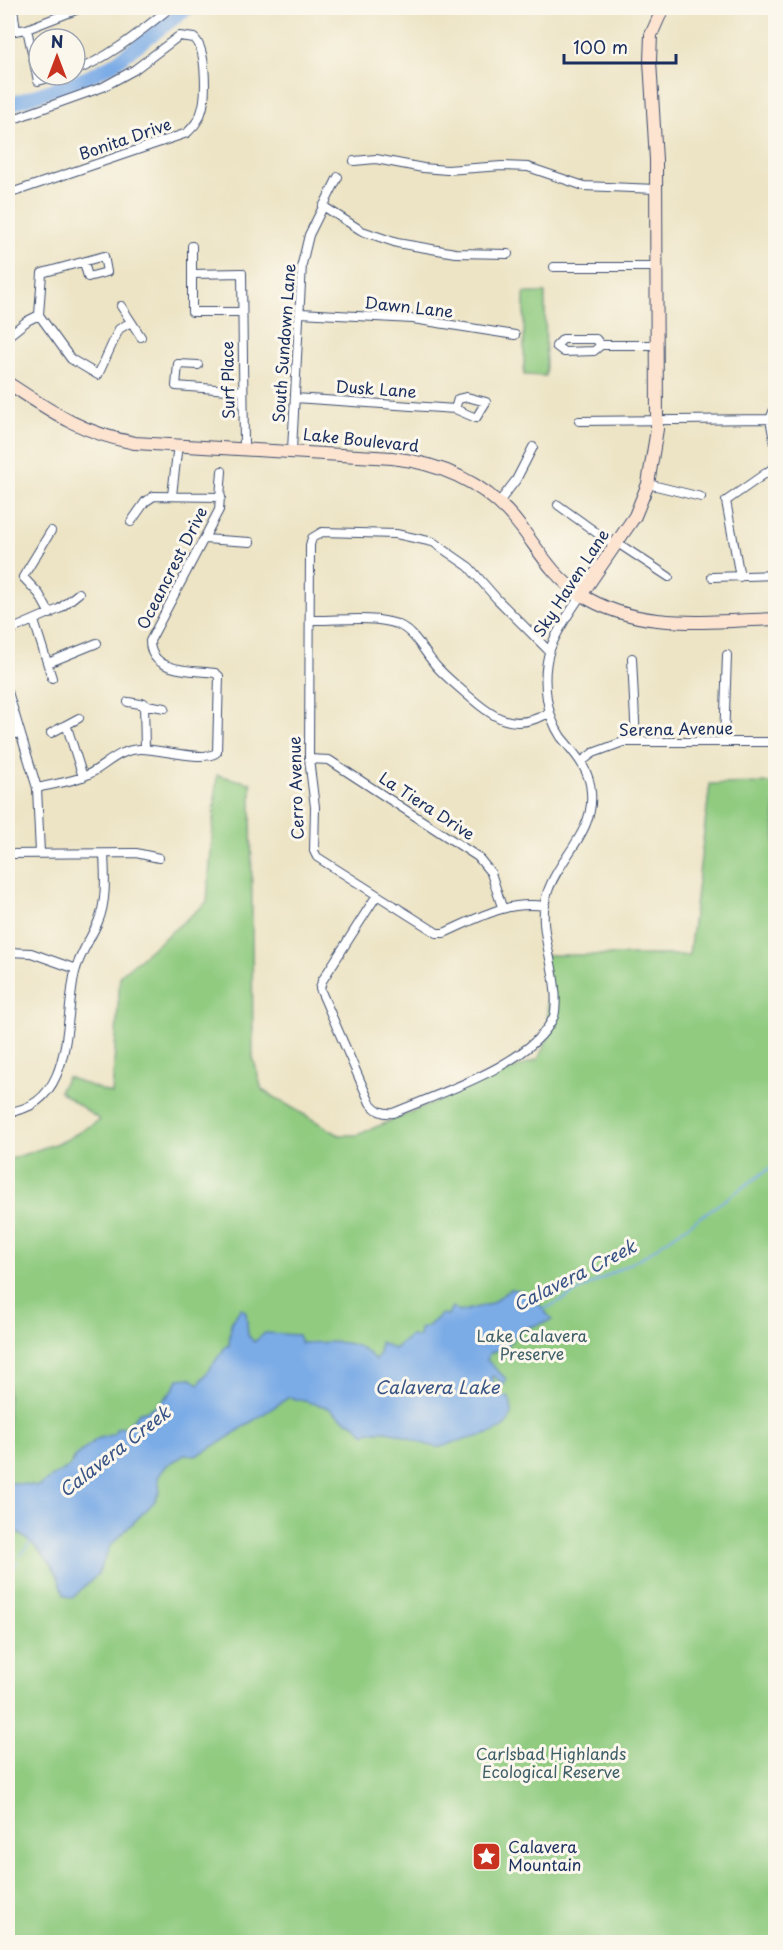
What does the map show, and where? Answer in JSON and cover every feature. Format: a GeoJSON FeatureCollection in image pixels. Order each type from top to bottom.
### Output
{"type":"FeatureCollection","features":[{"type":"Feature","properties":{"kind":"main road","name":"Sky Haven Lane"},"geometry":{"type":"LineString","coordinates":[[581,595],[635,516],[648,484],[657,420],[656,189],[651,35],[663,8]]}},
{"type":"Feature","properties":{"kind":"main road","name":"Lake Boulevard"},"geometry":{"type":"LineString","coordinates":[[8,383],[90,432],[135,443],[292,450],[392,458],[430,464],[472,482],[499,502],[563,581],[581,595],[604,606],[651,620],[776,619]]}},
{"type":"Feature","properties":{"kind":"street"},"geometry":{"type":"LineString","coordinates":[[14,8],[12,32],[27,29]]}},
{"type":"Feature","properties":{"kind":"street"},"geometry":{"type":"LineString","coordinates":[[32,27],[81,8]]}},
{"type":"Feature","properties":{"kind":"street"},"geometry":{"type":"LineString","coordinates":[[87,64],[122,46],[170,8]]}},
{"type":"Feature","properties":{"kind":"street","name":"Bonita Drive"},"geometry":{"type":"LineString","coordinates":[[8,121],[86,95],[134,70],[179,36],[194,38],[202,48],[203,106],[200,117],[187,133],[8,194]]}},
{"type":"Feature","properties":{"kind":"street"},"geometry":{"type":"LineString","coordinates":[[354,161],[376,159],[447,170],[502,166],[528,167],[584,186],[656,189]]}},
{"type":"Feature","properties":{"kind":"street","name":"South Sundown Lane"},"geometry":{"type":"LineString","coordinates":[[292,450],[302,264],[309,236],[338,177]]}},
{"type":"Feature","properties":{"kind":"street"},"geometry":{"type":"LineString","coordinates":[[323,206],[362,231],[397,243],[455,252],[508,254]]}},
{"type":"Feature","properties":{"kind":"street"},"geometry":{"type":"LineString","coordinates":[[192,246],[192,312],[242,312]]}},
{"type":"Feature","properties":{"kind":"street"},"geometry":{"type":"LineString","coordinates":[[84,262],[42,273],[39,315],[70,359],[98,375],[119,329],[131,322]]}},
{"type":"Feature","properties":{"kind":"street"},"geometry":{"type":"LineString","coordinates":[[554,267],[657,267]]}},
{"type":"Feature","properties":{"kind":"street","name":"Surf Place"},"geometry":{"type":"LineString","coordinates":[[192,274],[242,273],[244,447]]}},
{"type":"Feature","properties":{"kind":"street"},"geometry":{"type":"LineString","coordinates":[[121,306],[141,337]]}},
{"type":"Feature","properties":{"kind":"street","name":"Dawn Lane"},"geometry":{"type":"LineString","coordinates":[[300,313],[413,319],[515,335]]}},
{"type":"Feature","properties":{"kind":"street"},"geometry":{"type":"LineString","coordinates":[[8,336],[39,315]]}},
{"type":"Feature","properties":{"kind":"street"},"geometry":{"type":"LineString","coordinates":[[556,346],[564,352],[594,351],[601,345],[657,345]]}},
{"type":"Feature","properties":{"kind":"street"},"geometry":{"type":"LineString","coordinates":[[198,365],[178,364],[176,386],[242,391]]}},
{"type":"Feature","properties":{"kind":"street","name":"Dusk Lane"},"geometry":{"type":"LineString","coordinates":[[295,398],[455,409]]}},
{"type":"Feature","properties":{"kind":"street"},"geometry":{"type":"LineString","coordinates":[[776,405],[773,419],[776,451]]}},
{"type":"Feature","properties":{"kind":"street"},"geometry":{"type":"LineString","coordinates":[[579,421],[773,419]]}},
{"type":"Feature","properties":{"kind":"street"},"geometry":{"type":"LineString","coordinates":[[172,495],[178,444]]}},
{"type":"Feature","properties":{"kind":"street"},"geometry":{"type":"LineString","coordinates":[[499,502],[516,480],[532,447]]}},
{"type":"Feature","properties":{"kind":"street"},"geometry":{"type":"LineString","coordinates":[[740,577],[726,501],[776,466]]}},
{"type":"Feature","properties":{"kind":"street","name":"Oceancrest Drive"},"geometry":{"type":"LineString","coordinates":[[145,749],[207,757],[217,752],[219,676],[172,668],[154,659],[150,653],[150,641],[219,510],[222,471]]}},
{"type":"Feature","properties":{"kind":"street"},"geometry":{"type":"LineString","coordinates":[[648,484],[701,497]]}},
{"type":"Feature","properties":{"kind":"street"},"geometry":{"type":"LineString","coordinates":[[131,522],[145,502],[154,496],[221,497]]}},
{"type":"Feature","properties":{"kind":"street"},"geometry":{"type":"LineString","coordinates":[[558,505],[669,577]]}},
{"type":"Feature","properties":{"kind":"street"},"geometry":{"type":"LineString","coordinates":[[50,614],[39,594],[23,577],[51,531]]}},
{"type":"Feature","properties":{"kind":"street","name":"Cerro Avenue"},"geometry":{"type":"LineString","coordinates":[[545,906],[524,903],[502,907],[444,933],[437,933],[317,857],[314,851],[315,807],[309,759],[310,545],[316,535],[322,532],[396,534],[432,542],[469,567],[512,615],[548,650]]}},
{"type":"Feature","properties":{"kind":"street"},"geometry":{"type":"LineString","coordinates":[[204,540],[250,542]]}},
{"type":"Feature","properties":{"kind":"street"},"geometry":{"type":"LineString","coordinates":[[712,577],[776,575]]}},
{"type":"Feature","properties":{"kind":"street"},"geometry":{"type":"LineString","coordinates":[[8,631],[50,614],[79,593]]}},
{"type":"Feature","properties":{"kind":"street","name":"Sky Haven Lane"},"geometry":{"type":"LineString","coordinates":[[377,895],[322,981],[320,990],[370,1103],[376,1110],[393,1113],[498,1068],[536,1041],[554,1016],[556,990],[545,926],[546,895],[584,829],[590,814],[592,792],[581,762],[559,733],[549,713],[544,682],[548,650],[581,595]]}},
{"type":"Feature","properties":{"kind":"street"},"geometry":{"type":"LineString","coordinates":[[310,620],[381,621],[398,625],[414,636],[437,668],[490,714],[515,722],[537,720],[549,713]]}},
{"type":"Feature","properties":{"kind":"street"},"geometry":{"type":"LineString","coordinates":[[34,621],[52,678]]}},
{"type":"Feature","properties":{"kind":"street"},"geometry":{"type":"LineString","coordinates":[[48,663],[97,643]]}},
{"type":"Feature","properties":{"kind":"street"},"geometry":{"type":"LineString","coordinates":[[724,742],[728,656]]}},
{"type":"Feature","properties":{"kind":"street"},"geometry":{"type":"LineString","coordinates":[[632,658],[636,741]]}},
{"type":"Feature","properties":{"kind":"street"},"geometry":{"type":"LineString","coordinates":[[8,692],[37,788],[40,854]]}},
{"type":"Feature","properties":{"kind":"street"},"geometry":{"type":"LineString","coordinates":[[128,702],[165,708]]}},
{"type":"Feature","properties":{"kind":"street"},"geometry":{"type":"LineString","coordinates":[[37,788],[83,777],[120,753],[145,749],[144,703]]}},
{"type":"Feature","properties":{"kind":"street"},"geometry":{"type":"LineString","coordinates":[[51,733],[67,727],[79,718]]}},
{"type":"Feature","properties":{"kind":"street"},"geometry":{"type":"LineString","coordinates":[[67,727],[83,777]]}},
{"type":"Feature","properties":{"kind":"street"},"geometry":{"type":"LineString","coordinates":[[8,737],[20,732]]}},
{"type":"Feature","properties":{"kind":"street","name":"Serena Avenue"},"geometry":{"type":"LineString","coordinates":[[581,762],[609,746],[636,741],[776,742]]}},
{"type":"Feature","properties":{"kind":"street","name":"La Tiera Drive"},"geometry":{"type":"LineString","coordinates":[[309,759],[329,760],[478,857],[491,873],[502,907]]}},
{"type":"Feature","properties":{"kind":"street"},"geometry":{"type":"LineString","coordinates":[[8,854],[136,853],[159,858]]}},
{"type":"Feature","properties":{"kind":"street"},"geometry":{"type":"LineString","coordinates":[[8,1112],[21,1108],[42,1095],[54,1082],[64,1062],[70,998],[76,969],[99,920],[105,896],[104,854]]}},
{"type":"Feature","properties":{"kind":"street"},"geometry":{"type":"LineString","coordinates":[[8,952],[31,953],[76,969]]}},
{"type":"Feature","properties":{"kind":"green space"},"geometry":{"type":"Polygon","coordinates":[[[524,293],[545,293],[546,376],[524,375],[524,293]]]}},
{"type":"Feature","properties":{"kind":"green space"},"geometry":{"type":"Polygon","coordinates":[[[217,775],[251,783],[253,1057],[262,1090],[339,1135],[357,1135],[538,1059],[549,1036],[544,955],[689,955],[710,784],[775,783],[775,1942],[8,1942],[8,1160],[66,1140],[100,1120],[59,1091],[67,1077],[112,1094],[120,975],[207,902],[217,775]]]}},
{"type":"Feature","properties":{"kind":"water","name":"Calavera Lake"},"geometry":{"type":"Polygon","coordinates":[[[511,1289],[525,1292],[552,1320],[520,1330],[507,1346],[489,1354],[487,1360],[506,1379],[504,1385],[494,1376],[491,1377],[498,1392],[503,1397],[508,1396],[511,1408],[510,1418],[506,1425],[498,1430],[436,1447],[392,1432],[374,1431],[365,1434],[355,1424],[327,1407],[289,1397],[196,1456],[186,1454],[167,1465],[158,1477],[160,1492],[154,1502],[110,1546],[98,1574],[72,1598],[64,1595],[56,1574],[43,1554],[26,1538],[8,1526],[8,1482],[38,1486],[69,1467],[76,1456],[97,1439],[114,1434],[117,1428],[126,1427],[140,1412],[157,1405],[168,1395],[178,1379],[190,1378],[199,1384],[226,1346],[229,1346],[231,1323],[241,1308],[246,1312],[248,1335],[254,1342],[265,1333],[298,1335],[301,1343],[351,1344],[368,1352],[375,1360],[379,1354],[380,1342],[394,1349],[410,1336],[419,1337],[420,1329],[427,1327],[442,1314],[448,1315],[452,1307],[460,1312],[490,1304],[511,1289]]]}},
{"type":"Feature","properties":{"kind":"waterway"},"geometry":{"type":"LineString","coordinates":[[8,105],[88,77],[113,64],[188,8]]}},
{"type":"Feature","properties":{"kind":"waterway","name":"Calavera Creek"},"geometry":{"type":"LineString","coordinates":[[541,1311],[646,1255],[776,1164]]}},
{"type":"Feature","properties":{"kind":"waterway"},"geometry":{"type":"LineString","coordinates":[[21,1555],[31,1541]]}},
{"type":"Feature","properties":{"kind":"waterway"},"geometry":{"type":"LineString","coordinates":[[8,1577],[17,1562]]}},
{"type":"Feature","properties":{"kind":"place","name":"Calavera Mountain"},"geometry":{"type":"Point","coordinates":[487,1856]}},
{"type":"Feature","properties":{"kind":"park label","name":"Lake Calavera Preserve"},"geometry":{"type":"Point","coordinates":[532,1345]}},
{"type":"Feature","properties":{"kind":"park label","name":"Carlsbad Highlands Ecological Reserve"},"geometry":{"type":"Point","coordinates":[551,1763]}}]}
